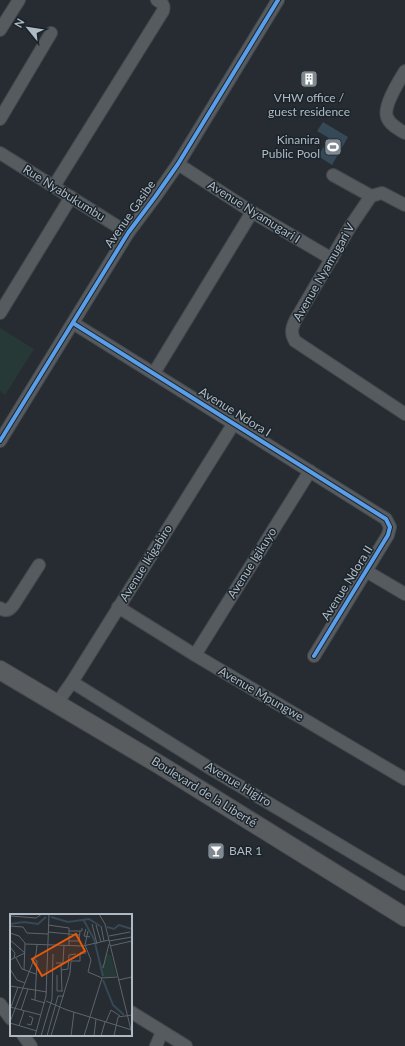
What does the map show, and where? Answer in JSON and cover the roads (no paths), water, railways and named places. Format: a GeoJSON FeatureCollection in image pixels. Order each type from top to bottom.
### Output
{"type":"FeatureCollection","features":[{"type":"Feature","properties":{"kind":"highway","name":"Boulevard de la Liberté"},"geometry":{"type":"LineString","coordinates":[[0,670],[160,764],[405,917]]}},
{"type":"Feature","properties":{"kind":"street"},"geometry":{"type":"LineString","coordinates":[[0,30],[19,0]]}},
{"type":"Feature","properties":{"kind":"street"},"geometry":{"type":"LineString","coordinates":[[54,186],[163,11],[163,4],[157,0]]}},
{"type":"Feature","properties":{"kind":"street","name":"Avenue Gasibe"},"geometry":{"type":"LineString","coordinates":[[0,441],[128,233],[178,164],[278,0]]}},
{"type":"Feature","properties":{"kind":"street"},"geometry":{"type":"LineString","coordinates":[[0,119],[51,32]]}},
{"type":"Feature","properties":{"kind":"street"},"geometry":{"type":"LineString","coordinates":[[405,71],[394,89],[387,106],[386,116],[394,127],[405,133]]}},
{"type":"Feature","properties":{"kind":"street","name":"Rue Nyabukumbu"},"geometry":{"type":"LineString","coordinates":[[0,153],[128,233]]}},
{"type":"Feature","properties":{"kind":"street","name":"Avenue Nyamugari I"},"geometry":{"type":"LineString","coordinates":[[178,164],[252,212],[332,259]]}},
{"type":"Feature","properties":{"kind":"street"},"geometry":{"type":"LineString","coordinates":[[333,175],[371,196],[382,193],[405,205]]}},
{"type":"Feature","properties":{"kind":"street","name":"Avenue Nyamugari V"},"geometry":{"type":"LineString","coordinates":[[371,196],[350,227],[296,319],[292,329],[292,336],[295,341],[405,414]]}},
{"type":"Feature","properties":{"kind":"street"},"geometry":{"type":"LineString","coordinates":[[0,313],[71,197]]}},
{"type":"Feature","properties":{"kind":"street"},"geometry":{"type":"LineString","coordinates":[[154,372],[252,212]]}},
{"type":"Feature","properties":{"kind":"street","name":"Avenue Ndora I"},"geometry":{"type":"LineString","coordinates":[[72,323],[154,372],[386,519]]}},
{"type":"Feature","properties":{"kind":"street","name":"Avenue Ikigabiro"},"geometry":{"type":"LineString","coordinates":[[57,703],[72,682],[234,423]]}},
{"type":"Feature","properties":{"kind":"street","name":"Avenue Igikuyo"},"geometry":{"type":"LineString","coordinates":[[195,656],[310,471]]}},
{"type":"Feature","properties":{"kind":"street","name":"Avenue Ndora II"},"geometry":{"type":"LineString","coordinates":[[314,656],[388,535],[390,527],[386,519]]}},
{"type":"Feature","properties":{"kind":"street"},"geometry":{"type":"LineString","coordinates":[[0,608],[10,610],[39,565]]}},
{"type":"Feature","properties":{"kind":"street"},"geometry":{"type":"LineString","coordinates":[[366,571],[405,594]]}},
{"type":"Feature","properties":{"kind":"street","name":"Avenue Mpungwe"},"geometry":{"type":"LineString","coordinates":[[118,607],[195,656],[405,779]]}},
{"type":"Feature","properties":{"kind":"street","name":"Avenue Higiro"},"geometry":{"type":"LineString","coordinates":[[72,682],[213,770],[405,884]]}},
{"type":"Feature","properties":{"kind":"street"},"geometry":{"type":"LineString","coordinates":[[132,1013],[186,1046]]}},
{"type":"Feature","properties":{"kind":"street"},"geometry":{"type":"LineString","coordinates":[[156,1046],[162,1032]]}},
{"type":"Feature","properties":{"kind":"street"},"geometry":{"type":"LineString","coordinates":[[24,1036],[31,1046]]}},
{"type":"Feature","properties":{"kind":"water","name":"Kinanira Public Pool"},"geometry":{"type":"Polygon","coordinates":[[[323,122],[348,137],[332,165],[318,156],[329,138],[317,131],[323,122]]]}},
{"type":"Feature","properties":{"kind":"place","name":"VHW office / guest residence"},"geometry":{"type":"Point","coordinates":[309,79]}},
{"type":"Feature","properties":{"kind":"place","name":"Kinanira Public Pool"},"geometry":{"type":"Point","coordinates":[333,147]}},
{"type":"Feature","properties":{"kind":"place","name":"BAR 1"},"geometry":{"type":"Point","coordinates":[216,851]}}]}
